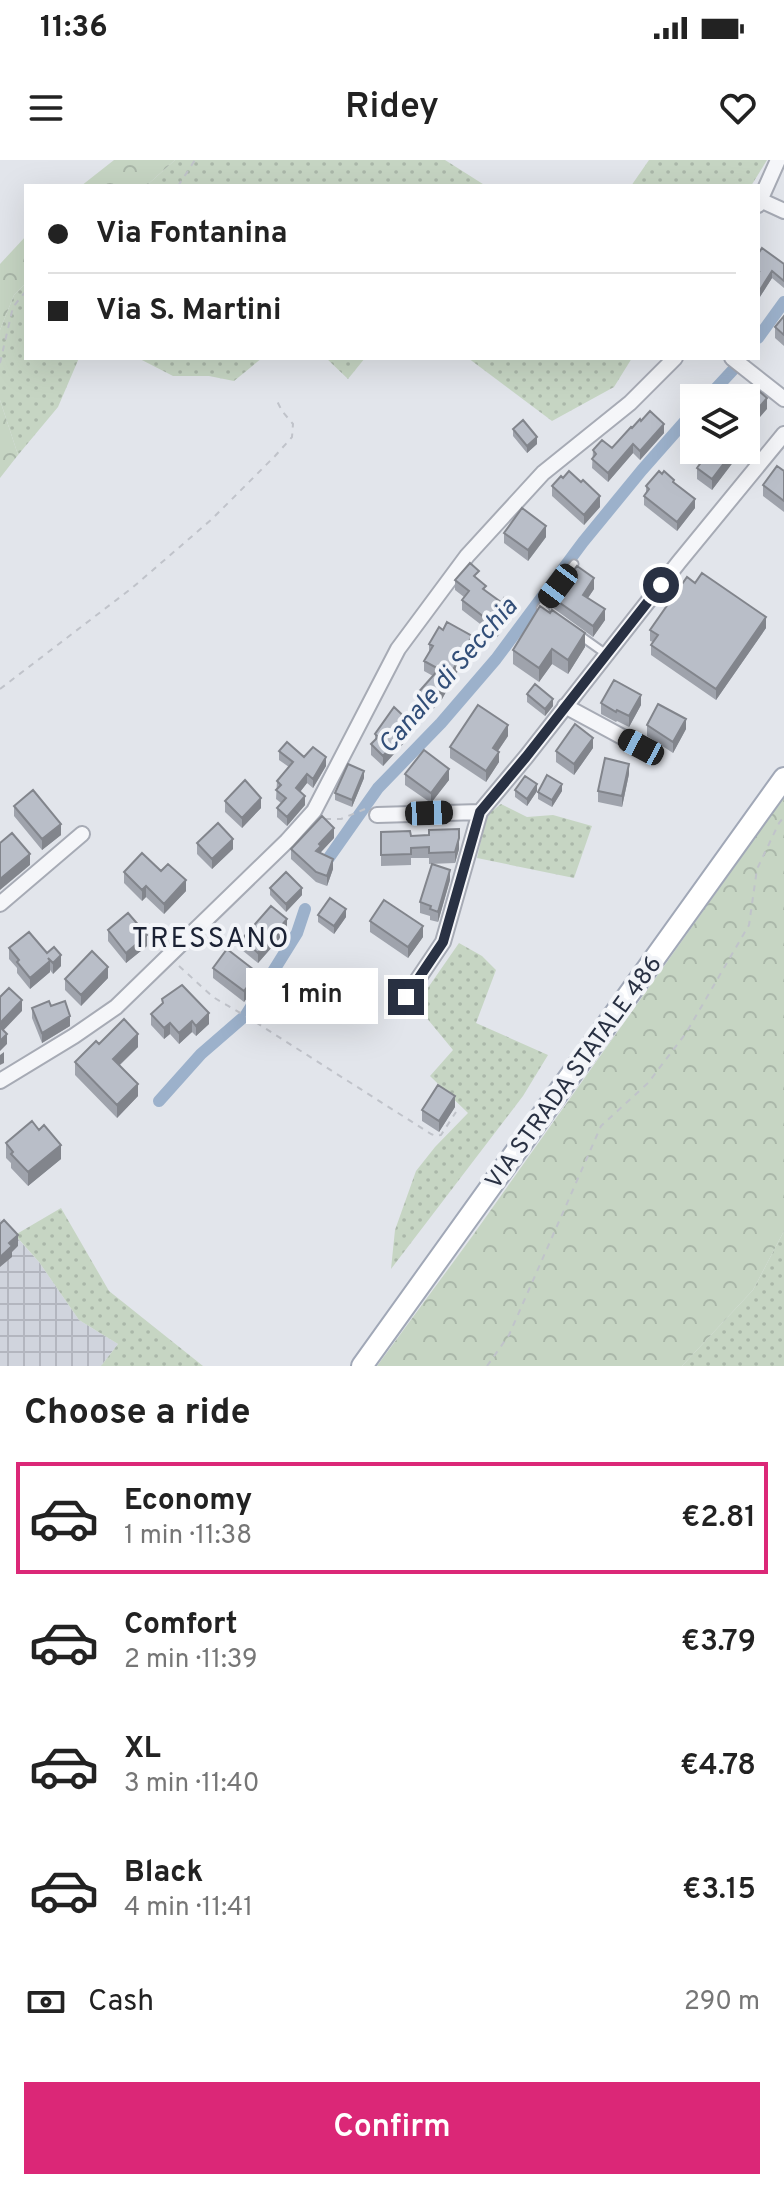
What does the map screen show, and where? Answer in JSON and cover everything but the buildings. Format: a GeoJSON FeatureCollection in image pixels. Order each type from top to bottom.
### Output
{"type":"FeatureCollection","features":[{"type":"Feature","properties":{"kind":"main road","name":"VIA STRADA STATALE 486"},"geometry":{"type":"LineString","coordinates":[[362,1366],[784,778]]}},
{"type":"Feature","properties":{"kind":"street"},"geometry":{"type":"LineString","coordinates":[[760,200],[778,160]]}},
{"type":"Feature","properties":{"kind":"street"},"geometry":{"type":"LineString","coordinates":[[760,202],[784,211]]}},
{"type":"Feature","properties":{"kind":"street"},"geometry":{"type":"LineString","coordinates":[[0,1081],[116,1007],[314,811],[398,649],[467,556],[543,473],[630,403],[673,360]]}},
{"type":"Feature","properties":{"kind":"street"},"geometry":{"type":"LineString","coordinates":[[738,362],[784,399]]}},
{"type":"Feature","properties":{"kind":"street"},"geometry":{"type":"LineString","coordinates":[[406,997],[443,942],[480,812],[784,434]]}},
{"type":"Feature","properties":{"kind":"street"},"geometry":{"type":"LineString","coordinates":[[565,706],[641,747]]}},
{"type":"Feature","properties":{"kind":"street"},"geometry":{"type":"LineString","coordinates":[[374,811],[480,812]]}},
{"type":"Feature","properties":{"kind":"street"},"geometry":{"type":"LineString","coordinates":[[0,904],[82,834]]}},
{"type":"Feature","properties":{"kind":"lane"},"geometry":{"type":"LineString","coordinates":[[552,616],[541,608],[574,564]]}},
{"type":"Feature","properties":{"kind":"lane"},"geometry":{"type":"LineString","coordinates":[[575,632],[606,654]]}},
{"type":"Feature","properties":{"kind":"path"},"geometry":{"type":"LineString","coordinates":[[179,184],[195,160]]}},
{"type":"Feature","properties":{"kind":"path"},"geometry":{"type":"LineString","coordinates":[[0,363],[13,307],[24,293]]}},
{"type":"Feature","properties":{"kind":"path"},"geometry":{"type":"LineString","coordinates":[[0,689],[132,588],[212,519],[275,456],[292,437],[293,424],[276,399]]}},
{"type":"Feature","properties":{"kind":"path"},"geometry":{"type":"LineString","coordinates":[[358,810],[374,811]]}},
{"type":"Feature","properties":{"kind":"path"},"geometry":{"type":"LineString","coordinates":[[487,1366],[509,1335],[601,1126],[648,1083],[686,1033],[749,925],[757,869],[784,817]]}},
{"type":"Feature","properties":{"kind":"path"},"geometry":{"type":"LineString","coordinates":[[169,957],[213,997],[431,1134],[441,1135],[456,1112]]}},
{"type":"Feature","properties":{"kind":"shaded area"},"geometry":{"type":"Polygon","coordinates":[[[0,1219],[39,1262],[79,1320],[118,1344],[101,1366],[0,1366],[0,1219]]]}},
{"type":"Feature","properties":{"kind":"green space"},"geometry":{"type":"Polygon","coordinates":[[[114,160],[175,160],[148,184],[84,184],[114,160]]]}},
{"type":"Feature","properties":{"kind":"green space"},"geometry":{"type":"Polygon","coordinates":[[[175,160],[445,160],[483,184],[148,184],[175,160]]]}},
{"type":"Feature","properties":{"kind":"green space"},"geometry":{"type":"Polygon","coordinates":[[[649,160],[767,160],[752,184],[632,184],[649,160]]]}},
{"type":"Feature","properties":{"kind":"green space"},"geometry":{"type":"Polygon","coordinates":[[[24,238],[24,285],[14,295],[0,330],[0,264],[24,238]]]}},
{"type":"Feature","properties":{"kind":"green space"},"geometry":{"type":"Polygon","coordinates":[[[24,285],[24,360],[78,360],[58,407],[18,455],[0,400],[0,330],[14,295],[24,285]]]}},
{"type":"Feature","properties":{"kind":"green space"},"geometry":{"type":"Polygon","coordinates":[[[142,360],[260,360],[234,381],[209,376],[173,376],[142,360]]]}},
{"type":"Feature","properties":{"kind":"green space"},"geometry":{"type":"Polygon","coordinates":[[[328,360],[363,360],[348,379],[328,360]]]}},
{"type":"Feature","properties":{"kind":"green space"},"geometry":{"type":"Polygon","coordinates":[[[471,360],[631,360],[614,387],[552,421],[471,360]]]}},
{"type":"Feature","properties":{"kind":"green space"},"geometry":{"type":"Polygon","coordinates":[[[0,400],[18,455],[0,478],[0,400]]]}},
{"type":"Feature","properties":{"kind":"green space"},"geometry":{"type":"Polygon","coordinates":[[[784,797],[784,1231],[753,1290],[682,1366],[377,1366],[471,1238],[784,797]]]}},
{"type":"Feature","properties":{"kind":"green space"},"geometry":{"type":"Polygon","coordinates":[[[501,804],[527,817],[553,815],[592,826],[574,878],[477,858],[487,815],[501,804]]]}},
{"type":"Feature","properties":{"kind":"green space"},"geometry":{"type":"Polygon","coordinates":[[[459,943],[482,956],[496,970],[476,1023],[548,1055],[523,1096],[391,1269],[395,1230],[416,1171],[468,1113],[430,1076],[453,1050],[416,1005],[459,943]]]}},
{"type":"Feature","properties":{"kind":"green space"},"geometry":{"type":"Polygon","coordinates":[[[61,1208],[109,1291],[203,1366],[101,1366],[118,1344],[79,1320],[39,1262],[15,1235],[61,1208]]]}},
{"type":"Feature","properties":{"kind":"green space"},"geometry":{"type":"Polygon","coordinates":[[[784,1231],[784,1366],[682,1366],[753,1290],[784,1231]]]}},
{"type":"Feature","properties":{"kind":"waterway","name":"Canale di Secchia"},"geometry":{"type":"LineString","coordinates":[[760,335],[784,302]]}},
{"type":"Feature","properties":{"kind":"waterway","name":"Canale di Secchia"},"geometry":{"type":"LineString","coordinates":[[720,384],[742,360]]}},
{"type":"Feature","properties":{"kind":"waterway","name":"Canale di Secchia"},"geometry":{"type":"LineString","coordinates":[[328,859],[378,788],[441,723],[496,659],[583,542],[680,427]]}},
{"type":"Feature","properties":{"kind":"waterway","name":"Canale di Secchia"},"geometry":{"type":"LineString","coordinates":[[159,1101],[201,1054],[246,1015],[297,933],[305,909]]}},
{"type":"Feature","properties":{"kind":"district","name":"TRESSANO"},"geometry":{"type":"Point","coordinates":[211,937]}},
{"type":"Feature","properties":{"kind":"route"},"geometry":{"type":"LineString","coordinates":[[406,997],[443,942],[480,812],[661,585]]}}]}
